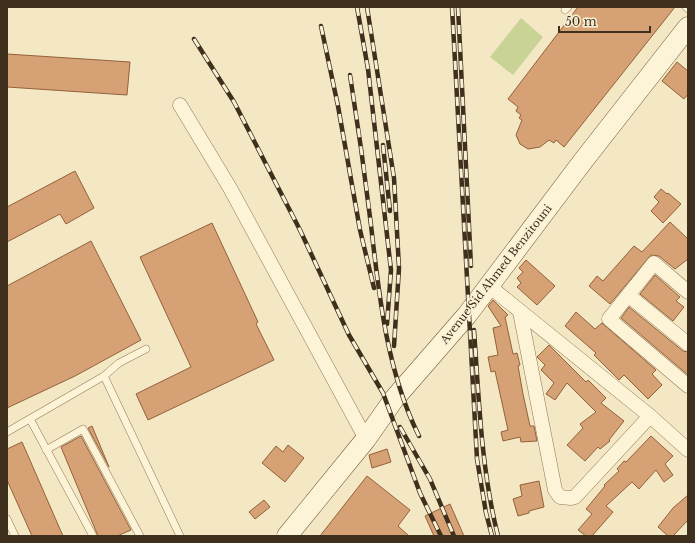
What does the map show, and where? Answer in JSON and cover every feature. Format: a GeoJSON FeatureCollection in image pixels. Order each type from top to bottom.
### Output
{"type":"FeatureCollection","features":[{"type":"Feature","properties":{"kind":"main road","name":"Avenue Sid Ahmed Benzitouni"},"geometry":{"type":"LineString","coordinates":[[286,536],[366,439],[394,399],[468,315],[583,161],[688,27]]}},
{"type":"Feature","properties":{"kind":"street"},"geometry":{"type":"LineString","coordinates":[[180,105],[230,188],[366,439]]}},
{"type":"Feature","properties":{"kind":"street"},"geometry":{"type":"LineString","coordinates":[[688,292],[654,263],[608,319],[688,386]]}},
{"type":"Feature","properties":{"kind":"street"},"geometry":{"type":"LineString","coordinates":[[489,286],[650,416],[688,450]]}},
{"type":"Feature","properties":{"kind":"street"},"geometry":{"type":"LineString","coordinates":[[628,295],[688,344]]}},
{"type":"Feature","properties":{"kind":"street"},"geometry":{"type":"LineString","coordinates":[[520,312],[555,490],[560,497],[575,497],[650,416]]}},
{"type":"Feature","properties":{"kind":"lane"},"geometry":{"type":"LineString","coordinates":[[7,432],[104,376],[119,363],[146,348]]}},
{"type":"Feature","properties":{"kind":"lane"},"geometry":{"type":"LineString","coordinates":[[104,376],[180,536]]}},
{"type":"Feature","properties":{"kind":"lane"},"geometry":{"type":"LineString","coordinates":[[30,419],[93,536]]}},
{"type":"Feature","properties":{"kind":"lane"},"geometry":{"type":"LineString","coordinates":[[46,450],[83,429],[140,536]]}},
{"type":"Feature","properties":{"kind":"lane"},"geometry":{"type":"LineString","coordinates":[[7,519],[15,536]]}},
{"type":"Feature","properties":{"kind":"green space"},"geometry":{"type":"Polygon","coordinates":[[[521,18],[543,37],[513,75],[490,57],[521,18]]]}},
{"type":"Feature","properties":{"kind":"building"},"geometry":{"type":"Polygon","coordinates":[[[578,7],[675,7],[564,147],[556,140],[554,143],[549,140],[540,147],[528,149],[520,144],[516,135],[522,120],[519,118],[521,115],[516,111],[518,107],[508,99],[578,7]]]}},
{"type":"Feature","properties":{"kind":"building"},"geometry":{"type":"Polygon","coordinates":[[[7,54],[130,62],[127,95],[7,87],[7,54]]]}},
{"type":"Feature","properties":{"kind":"building"},"geometry":{"type":"Polygon","coordinates":[[[677,62],[688,71],[688,94],[684,99],[662,81],[677,62]]]}},
{"type":"Feature","properties":{"kind":"building"},"geometry":{"type":"Polygon","coordinates":[[[75,171],[94,208],[66,224],[60,214],[7,242],[7,207],[75,171]]]}},
{"type":"Feature","properties":{"kind":"building"},"geometry":{"type":"Polygon","coordinates":[[[661,189],[681,204],[663,223],[651,211],[659,202],[654,197],[661,189]]]}},
{"type":"Feature","properties":{"kind":"building"},"geometry":{"type":"Polygon","coordinates":[[[670,222],[688,239],[688,259],[675,269],[659,256],[651,255],[610,304],[589,286],[597,276],[603,281],[634,246],[642,252],[670,222]]]}},
{"type":"Feature","properties":{"kind":"building"},"geometry":{"type":"Polygon","coordinates":[[[212,223],[258,322],[256,324],[274,360],[148,420],[136,394],[191,367],[140,257],[212,223]]]}},
{"type":"Feature","properties":{"kind":"building"},"geometry":{"type":"Polygon","coordinates":[[[91,241],[141,340],[75,376],[7,408],[7,286],[91,241]]]}},
{"type":"Feature","properties":{"kind":"building"},"geometry":{"type":"Polygon","coordinates":[[[526,260],[555,286],[537,305],[517,287],[521,283],[517,278],[523,272],[519,268],[526,260]]]}},
{"type":"Feature","properties":{"kind":"building"},"geometry":{"type":"Polygon","coordinates":[[[655,275],[680,297],[676,301],[684,307],[673,321],[640,294],[655,275]]]}},
{"type":"Feature","properties":{"kind":"building"},"geometry":{"type":"Polygon","coordinates":[[[493,300],[508,315],[505,317],[513,354],[517,353],[520,365],[518,366],[530,426],[534,426],[537,441],[521,442],[520,437],[503,441],[501,432],[508,430],[495,371],[491,372],[488,357],[498,355],[493,328],[501,326],[488,306],[493,300]]]}},
{"type":"Feature","properties":{"kind":"building"},"geometry":{"type":"Polygon","coordinates":[[[629,307],[683,351],[688,352],[688,375],[621,318],[629,307]]]}},
{"type":"Feature","properties":{"kind":"building"},"geometry":{"type":"Polygon","coordinates":[[[576,312],[595,329],[602,323],[656,370],[652,374],[662,385],[648,399],[624,375],[619,380],[594,355],[596,353],[565,326],[576,312]]]}},
{"type":"Feature","properties":{"kind":"building"},"geometry":{"type":"Polygon","coordinates":[[[549,345],[586,382],[588,380],[606,398],[601,403],[624,421],[609,440],[610,441],[600,449],[598,447],[585,461],[567,445],[583,428],[580,424],[596,412],[567,383],[555,400],[546,394],[554,383],[541,370],[545,365],[537,357],[549,345]]]}},
{"type":"Feature","properties":{"kind":"building"},"geometry":{"type":"Polygon","coordinates":[[[92,426],[109,467],[88,428],[92,426]]]}},
{"type":"Feature","properties":{"kind":"building"},"geometry":{"type":"Polygon","coordinates":[[[81,436],[131,530],[117,536],[98,536],[61,447],[81,436]]]}},
{"type":"Feature","properties":{"kind":"building"},"geometry":{"type":"Polygon","coordinates":[[[651,436],[673,456],[665,464],[673,475],[664,482],[656,470],[639,489],[632,482],[606,506],[613,512],[592,536],[586,536],[578,530],[592,514],[586,509],[605,486],[604,485],[619,471],[617,469],[624,461],[626,462],[651,436]]]}},
{"type":"Feature","properties":{"kind":"building"},"geometry":{"type":"Polygon","coordinates":[[[22,442],[63,536],[32,536],[7,480],[7,449],[22,442]]]}},
{"type":"Feature","properties":{"kind":"building"},"geometry":{"type":"Polygon","coordinates":[[[288,445],[304,458],[285,482],[262,463],[276,446],[283,452],[288,445]]]}},
{"type":"Feature","properties":{"kind":"building"},"geometry":{"type":"Polygon","coordinates":[[[387,449],[391,462],[372,468],[369,455],[387,449]]]}},
{"type":"Feature","properties":{"kind":"building"},"geometry":{"type":"Polygon","coordinates":[[[367,476],[410,510],[398,526],[409,536],[320,536],[367,476]]]}},
{"type":"Feature","properties":{"kind":"building"},"geometry":{"type":"Polygon","coordinates":[[[539,481],[544,507],[518,516],[513,499],[522,496],[520,485],[539,481]]]}},
{"type":"Feature","properties":{"kind":"building"},"geometry":{"type":"Polygon","coordinates":[[[688,495],[688,520],[673,536],[668,536],[658,527],[673,508],[688,495]]]}},
{"type":"Feature","properties":{"kind":"building"},"geometry":{"type":"Polygon","coordinates":[[[264,500],[270,507],[255,519],[249,512],[264,500]]]}},
{"type":"Feature","properties":{"kind":"building"},"geometry":{"type":"Polygon","coordinates":[[[450,504],[464,536],[434,536],[425,516],[450,504]]]}},
{"type":"Feature","properties":{"kind":"railway"},"geometry":{"type":"LineString","coordinates":[[357,7],[368,69],[391,270],[387,324]]}},
{"type":"Feature","properties":{"kind":"railway"},"geometry":{"type":"LineString","coordinates":[[367,7],[394,178],[399,268],[394,346]]}},
{"type":"Feature","properties":{"kind":"railway"},"geometry":{"type":"LineString","coordinates":[[452,7],[477,459],[486,513],[492,536]]}},
{"type":"Feature","properties":{"kind":"railway"},"geometry":{"type":"LineString","coordinates":[[458,7],[471,266]]}},
{"type":"Feature","properties":{"kind":"railway"},"geometry":{"type":"LineString","coordinates":[[321,26],[338,106],[360,230],[374,288]]}},
{"type":"Feature","properties":{"kind":"railway"},"geometry":{"type":"LineString","coordinates":[[194,39],[234,102],[300,230],[349,335],[383,393],[420,493],[441,536]]}},
{"type":"Feature","properties":{"kind":"railway"},"geometry":{"type":"LineString","coordinates":[[350,75],[364,169],[377,279],[386,333],[399,386],[419,436]]}},
{"type":"Feature","properties":{"kind":"railway"},"geometry":{"type":"LineString","coordinates":[[383,145],[390,211]]}},
{"type":"Feature","properties":{"kind":"railway"},"geometry":{"type":"LineString","coordinates":[[474,330],[484,460],[492,511],[498,536]]}},
{"type":"Feature","properties":{"kind":"railway"},"geometry":{"type":"LineString","coordinates":[[400,427],[430,479],[454,536]]}}]}
